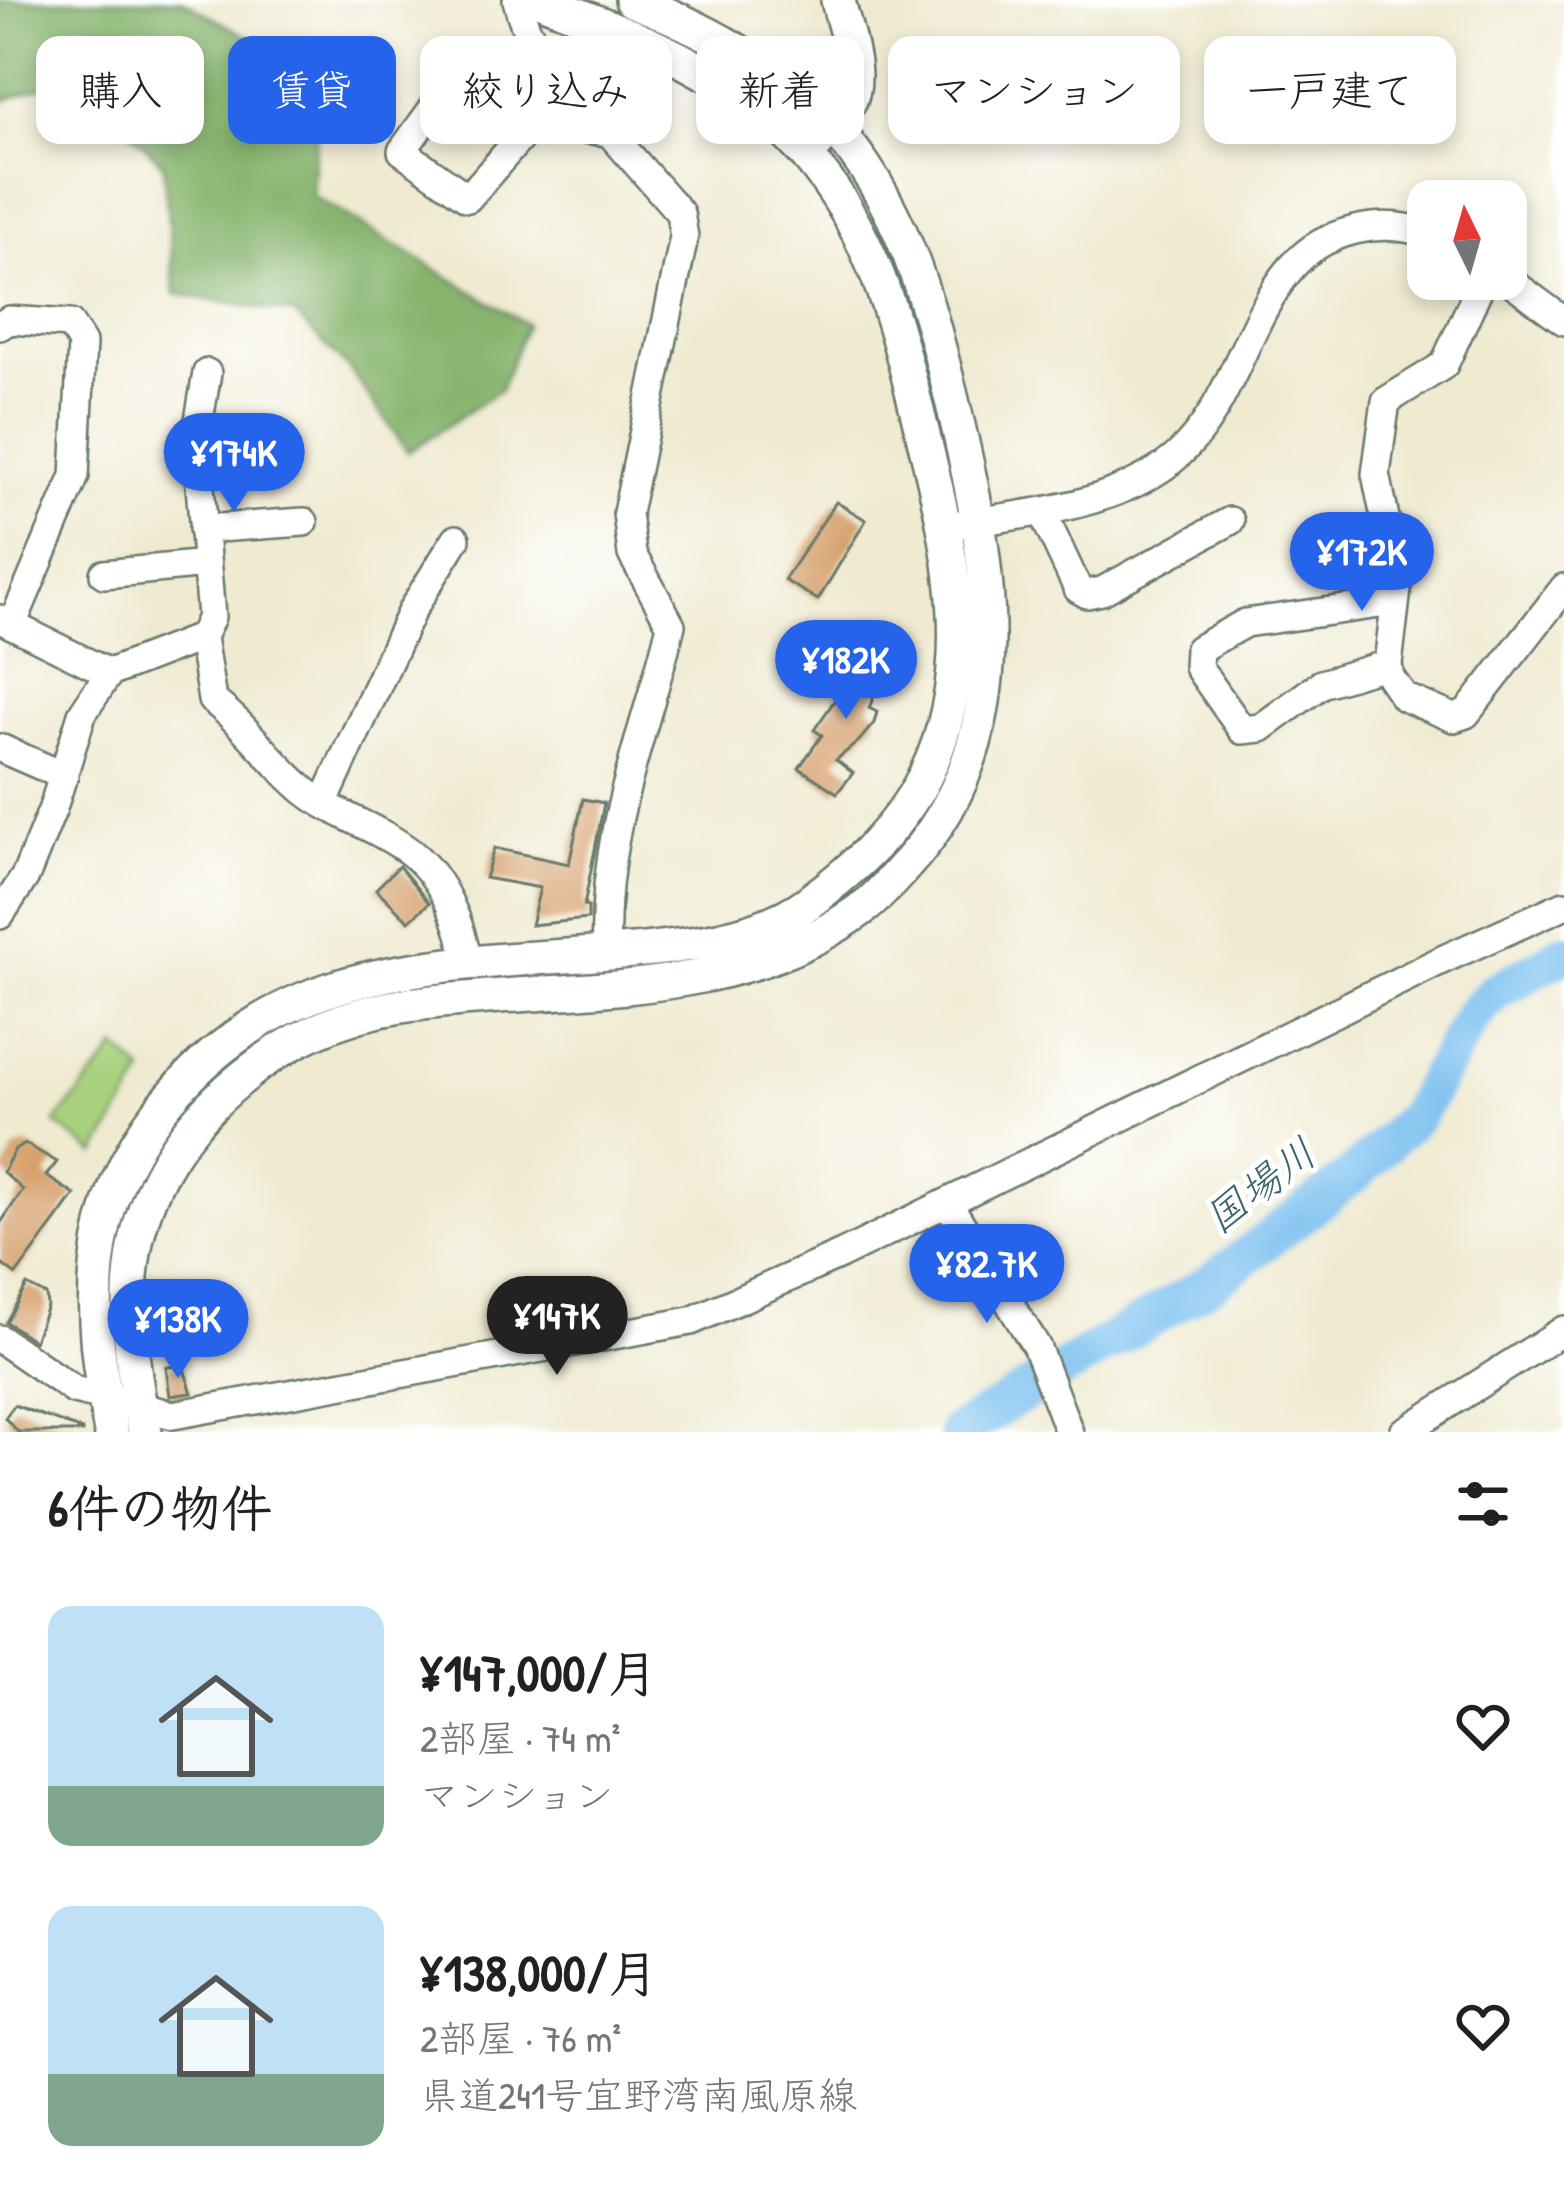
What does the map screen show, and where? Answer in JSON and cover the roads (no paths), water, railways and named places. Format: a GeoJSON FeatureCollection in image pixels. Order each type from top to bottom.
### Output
{"type":"FeatureCollection","features":[{"type":"Feature","properties":{"kind":"main road"},"geometry":{"type":"LineString","coordinates":[[108,1416],[98,1361],[94,1275],[104,1220],[121,1169],[146,1129],[180,1086],[224,1044],[257,1022],[332,986],[391,972],[685,945],[747,932],[802,908],[891,830],[926,773],[945,720],[955,675],[955,608],[944,527],[894,315],[874,261],[840,199],[807,156],[727,84],[645,41],[541,0]]}},
{"type":"Feature","properties":{"kind":"main road"},"geometry":{"type":"LineString","coordinates":[[632,0],[710,36]]}},
{"type":"Feature","properties":{"kind":"main road"},"geometry":{"type":"LineString","coordinates":[[838,0],[846,36]]}},
{"type":"Feature","properties":{"kind":"main road"},"geometry":{"type":"LineString","coordinates":[[807,156],[816,144]]}},
{"type":"Feature","properties":{"kind":"main road"},"geometry":{"type":"LineString","coordinates":[[143,1420],[129,1311],[131,1267],[142,1214],[161,1168],[190,1124],[260,1063],[323,1027],[399,1006],[620,990],[697,979],[762,961],[812,940],[871,902],[941,820],[965,772],[982,714],[990,650],[987,579],[978,522],[918,270],[888,205],[845,144]]}},
{"type":"Feature","properties":{"kind":"street"},"geometry":{"type":"LineString","coordinates":[[518,0],[529,36]]}},
{"type":"Feature","properties":{"kind":"street"},"geometry":{"type":"LineString","coordinates":[[420,128],[403,152],[468,198],[515,144]]}},
{"type":"Feature","properties":{"kind":"street"},"geometry":{"type":"LineString","coordinates":[[606,954],[604,906],[614,826],[671,625],[632,554],[627,513],[684,237],[680,214],[619,144]]}},
{"type":"Feature","properties":{"kind":"street"},"geometry":{"type":"LineString","coordinates":[[944,527],[1042,512],[1126,487],[1162,467],[1208,421],[1292,267],[1344,234],[1375,225],[1407,230]]}},
{"type":"Feature","properties":{"kind":"street"},"geometry":{"type":"LineString","coordinates":[[1527,294],[1564,321]]}},
{"type":"Feature","properties":{"kind":"street"},"geometry":{"type":"LineString","coordinates":[[1473,300],[1444,364],[1396,392],[1386,400],[1381,414],[1376,474],[1398,581],[1388,664],[1395,688],[1404,697],[1454,718],[1466,714],[1564,588]]}},
{"type":"Feature","properties":{"kind":"street"},"geometry":{"type":"LineString","coordinates":[[0,326],[9,320],[70,324],[82,343],[75,476],[6,622],[109,673]]}},
{"type":"Feature","properties":{"kind":"street"},"geometry":{"type":"LineString","coordinates":[[207,373],[196,438],[211,617],[202,637],[212,700],[237,718],[305,791],[412,853],[439,886],[459,924],[468,965]]}},
{"type":"Feature","properties":{"kind":"street"},"geometry":{"type":"LineString","coordinates":[[1042,512],[1078,589],[1087,594],[1102,591],[1230,521]]}},
{"type":"Feature","properties":{"kind":"street"},"geometry":{"type":"LineString","coordinates":[[203,529],[304,522]]}},
{"type":"Feature","properties":{"kind":"street"},"geometry":{"type":"LineString","coordinates":[[324,802],[412,610],[456,539]]}},
{"type":"Feature","properties":{"kind":"street"},"geometry":{"type":"LineString","coordinates":[[104,574],[206,564]]}},
{"type":"Feature","properties":{"kind":"street"},"geometry":{"type":"LineString","coordinates":[[1388,664],[1321,684],[1262,728],[1242,730],[1198,667],[1199,649],[1245,623],[1394,602]]}},
{"type":"Feature","properties":{"kind":"street"},"geometry":{"type":"LineString","coordinates":[[0,915],[26,874],[82,714],[109,673],[202,637]]}},
{"type":"Feature","properties":{"kind":"street"},"geometry":{"type":"LineString","coordinates":[[0,748],[64,776]]}},
{"type":"Feature","properties":{"kind":"street"},"geometry":{"type":"LineString","coordinates":[[1,1344],[108,1416],[143,1420],[691,1321],[948,1203],[1444,959],[1564,905]]}},
{"type":"Feature","properties":{"kind":"street"},"geometry":{"type":"LineString","coordinates":[[948,1203],[1036,1346],[1069,1432]]}},
{"type":"Feature","properties":{"kind":"street"},"geometry":{"type":"LineString","coordinates":[[1404,1432],[1564,1330]]}},
{"type":"Feature","properties":{"kind":"waterway","name":"国場川"},"geometry":{"type":"LineString","coordinates":[[958,1432],[1213,1281],[1356,1173],[1415,1116],[1472,1016],[1495,992],[1564,953]]}}]}
